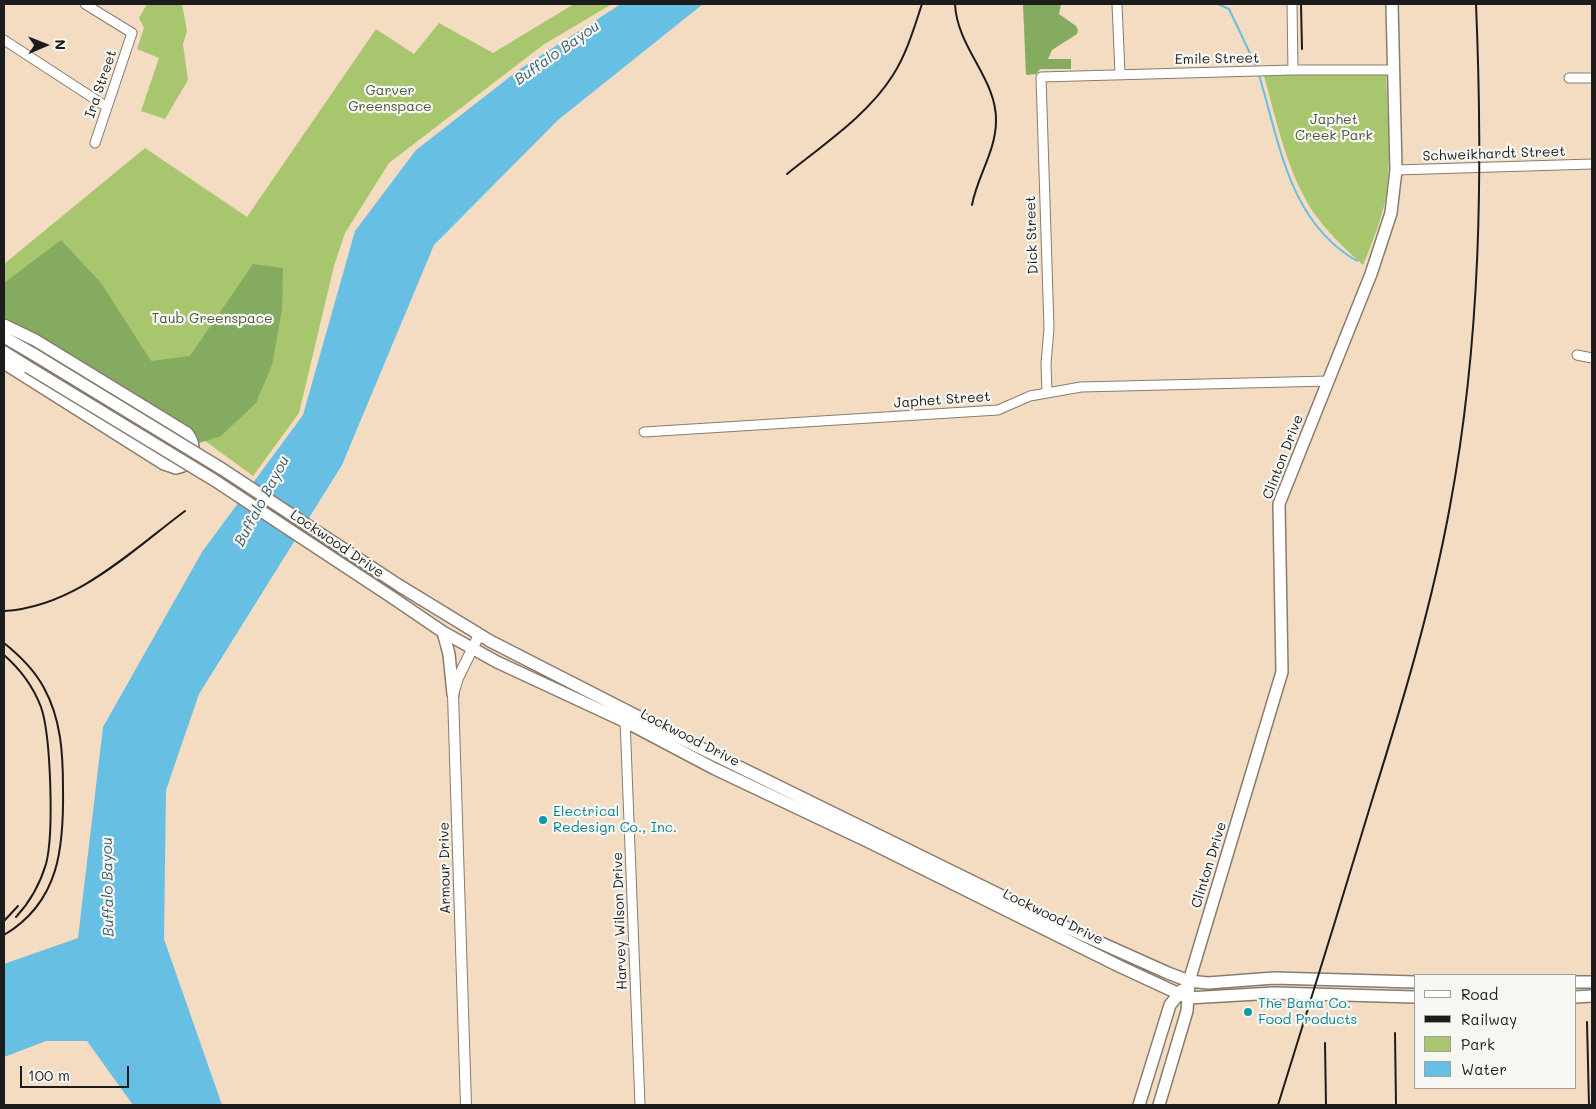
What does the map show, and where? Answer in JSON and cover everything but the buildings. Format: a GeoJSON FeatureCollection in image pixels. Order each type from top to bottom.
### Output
{"type":"FeatureCollection","features":[{"type":"Feature","properties":{"kind":"main road","name":"Clinton Drive"},"geometry":{"type":"LineString","coordinates":[[1139,1105],[1170,1006],[1183,996],[1189,980],[1282,672],[1279,504],[1371,274],[1391,214],[1396,170],[1392,4]]}},
{"type":"Feature","properties":{"kind":"main road"},"geometry":{"type":"LineString","coordinates":[[4,325],[36,340],[187,433],[193,440],[194,450],[184,466],[176,468],[164,464],[4,363]]}},
{"type":"Feature","properties":{"kind":"main road","name":"Lockwood Drive"},"geometry":{"type":"LineString","coordinates":[[4,337],[222,469],[400,586],[479,635],[620,707],[718,764]]}},
{"type":"Feature","properties":{"kind":"main road","name":"Lockwood Drive"},"geometry":{"type":"LineString","coordinates":[[4,352],[214,480],[442,632],[1007,905],[1037,920],[1083,949],[1183,996],[1274,994],[1414,997]]}},
{"type":"Feature","properties":{"kind":"main road"},"geometry":{"type":"LineString","coordinates":[[442,632],[449,654],[453,694]]}},
{"type":"Feature","properties":{"kind":"main road","name":"Lockwood Drive"},"geometry":{"type":"LineString","coordinates":[[1037,920],[1088,937],[1189,980],[1208,983],[1274,978],[1414,982]]}},
{"type":"Feature","properties":{"kind":"main road"},"geometry":{"type":"LineString","coordinates":[[1083,949],[1088,937]]}},
{"type":"Feature","properties":{"kind":"main road"},"geometry":{"type":"LineString","coordinates":[[1576,982],[1592,982]]}},
{"type":"Feature","properties":{"kind":"main road","name":"Clinton Drive"},"geometry":{"type":"LineString","coordinates":[[1159,1105],[1187,1012],[1183,996]]}},
{"type":"Feature","properties":{"kind":"main road"},"geometry":{"type":"LineString","coordinates":[[1576,997],[1592,996]]}},
{"type":"Feature","properties":{"kind":"street","name":"Ira Street"},"geometry":{"type":"LineString","coordinates":[[85,4],[132,33],[95,143]]}},
{"type":"Feature","properties":{"kind":"street"},"geometry":{"type":"LineString","coordinates":[[1117,4],[1120,74]]}},
{"type":"Feature","properties":{"kind":"street"},"geometry":{"type":"LineString","coordinates":[[1289,71],[1292,4]]}},
{"type":"Feature","properties":{"kind":"street"},"geometry":{"type":"LineString","coordinates":[[4,40],[107,106]]}},
{"type":"Feature","properties":{"kind":"street","name":"Emile Street"},"geometry":{"type":"LineString","coordinates":[[1042,78],[1120,74],[1394,70]]}},
{"type":"Feature","properties":{"kind":"street","name":"Dick Street"},"geometry":{"type":"LineString","coordinates":[[1042,78],[1049,328],[1046,364],[1047,392]]}},
{"type":"Feature","properties":{"kind":"street"},"geometry":{"type":"LineString","coordinates":[[1569,78],[1592,78]]}},
{"type":"Feature","properties":{"kind":"street","name":"Schweikhardt Street"},"geometry":{"type":"LineString","coordinates":[[1396,170],[1592,164]]}},
{"type":"Feature","properties":{"kind":"street"},"geometry":{"type":"LineString","coordinates":[[1577,355],[1592,358]]}},
{"type":"Feature","properties":{"kind":"street","name":"Japhet Street"},"geometry":{"type":"LineString","coordinates":[[644,432],[998,410],[1017,400],[1047,392],[1081,387],[1329,381]]}},
{"type":"Feature","properties":{"kind":"street","name":"Armour Drive"},"geometry":{"type":"LineString","coordinates":[[466,1105],[453,694],[479,635]]}},
{"type":"Feature","properties":{"kind":"street","name":"Harvey Wilson Drive"},"geometry":{"type":"LineString","coordinates":[[620,707],[626,722],[640,1105]]}},
{"type":"Feature","properties":{"kind":"green space"},"geometry":{"type":"Polygon","coordinates":[[[147,4],[182,4],[187,31],[183,44],[188,80],[165,119],[141,111],[159,58],[137,49],[144,28],[139,18],[147,4]]]}},
{"type":"Feature","properties":{"kind":"green space","name":"Taub Greenspace"},"geometry":{"type":"Polygon","coordinates":[[[574,4],[612,4],[543,45],[389,163],[345,233],[334,266],[299,413],[253,476],[197,435],[4,317],[4,264],[145,148],[247,217],[376,29],[414,54],[439,23],[493,53],[574,4]]]}},
{"type":"Feature","properties":{"kind":"green space"},"geometry":{"type":"Polygon","coordinates":[[[1023,4],[1061,4],[1059,14],[1076,26],[1078,30],[1077,34],[1052,50],[1048,59],[1071,59],[1071,69],[1040,69],[1036,74],[1026,75],[1023,4]]]}},
{"type":"Feature","properties":{"kind":"green space","name":"Japhet Creek Park"},"geometry":{"type":"Polygon","coordinates":[[[1386,73],[1389,150],[1388,181],[1379,223],[1363,265],[1325,227],[1305,198],[1284,147],[1264,76],[1386,73]]]}},
{"type":"Feature","properties":{"kind":"green space"},"geometry":{"type":"Polygon","coordinates":[[[61,240],[101,283],[151,361],[190,356],[253,264],[283,268],[282,309],[272,365],[256,403],[221,436],[199,443],[192,432],[4,319],[4,283],[61,240]]]}},
{"type":"Feature","properties":{"kind":"water","name":"Buffalo Bayou"},"geometry":{"type":"Polygon","coordinates":[[[621,4],[703,4],[558,120],[434,245],[342,465],[199,694],[166,790],[164,939],[222,1105],[133,1105],[87,1041],[46,1041],[4,1057],[4,964],[78,938],[103,727],[202,552],[303,415],[355,231],[416,150],[520,69],[621,4]]]}},
{"type":"Feature","properties":{"kind":"waterway"},"geometry":{"type":"LineString","coordinates":[[1218,4],[1229,9],[1257,68]]}},
{"type":"Feature","properties":{"kind":"waterway"},"geometry":{"type":"LineString","coordinates":[[1259,75],[1281,154],[1290,179],[1302,203],[1316,225],[1334,245],[1357,261]]}},
{"type":"Feature","properties":{"kind":"railway"},"geometry":{"type":"LineString","coordinates":[[787,174],[858,116],[883,90],[902,58],[922,4]]}},
{"type":"Feature","properties":{"kind":"railway"},"geometry":{"type":"LineString","coordinates":[[955,4],[957,20],[962,35],[984,77],[995,106],[996,121],[993,143],[972,205]]}},
{"type":"Feature","properties":{"kind":"railway"},"geometry":{"type":"LineString","coordinates":[[1301,4],[1302,49]]}},
{"type":"Feature","properties":{"kind":"railway"},"geometry":{"type":"LineString","coordinates":[[1278,1105],[1406,689],[1435,580],[1450,506],[1460,444],[1474,319],[1479,193],[1476,4]]}},
{"type":"Feature","properties":{"kind":"railway"},"geometry":{"type":"LineString","coordinates":[[4,611],[30,607],[78,588],[122,560],[185,511]]}},
{"type":"Feature","properties":{"kind":"railway"},"geometry":{"type":"LineString","coordinates":[[4,643],[36,675],[50,700],[60,736],[63,775],[62,831],[55,871],[48,889],[37,906],[23,922],[4,935]]}},
{"type":"Feature","properties":{"kind":"railway"},"geometry":{"type":"LineString","coordinates":[[4,655],[26,678],[41,707],[49,762],[51,809],[46,864],[34,892],[16,917]]}},
{"type":"Feature","properties":{"kind":"railway"},"geometry":{"type":"LineString","coordinates":[[4,921],[18,906]]}},
{"type":"Feature","properties":{"kind":"railway"},"geometry":{"type":"LineString","coordinates":[[1587,1022],[1589,1105]]}},
{"type":"Feature","properties":{"kind":"railway"},"geometry":{"type":"LineString","coordinates":[[1395,1033],[1396,1105]]}},
{"type":"Feature","properties":{"kind":"railway"},"geometry":{"type":"LineString","coordinates":[[1325,1043],[1326,1105]]}},
{"type":"Feature","properties":{"kind":"place","name":"Electrical Redesign Co., Inc."},"geometry":{"type":"Point","coordinates":[543,820]}},
{"type":"Feature","properties":{"kind":"place","name":"The Bama Co. Food Products"},"geometry":{"type":"Point","coordinates":[1248,1012]}},
{"type":"Feature","properties":{"kind":"park label","name":"Garver Greenspace"},"geometry":{"type":"Point","coordinates":[390,99]}}]}
